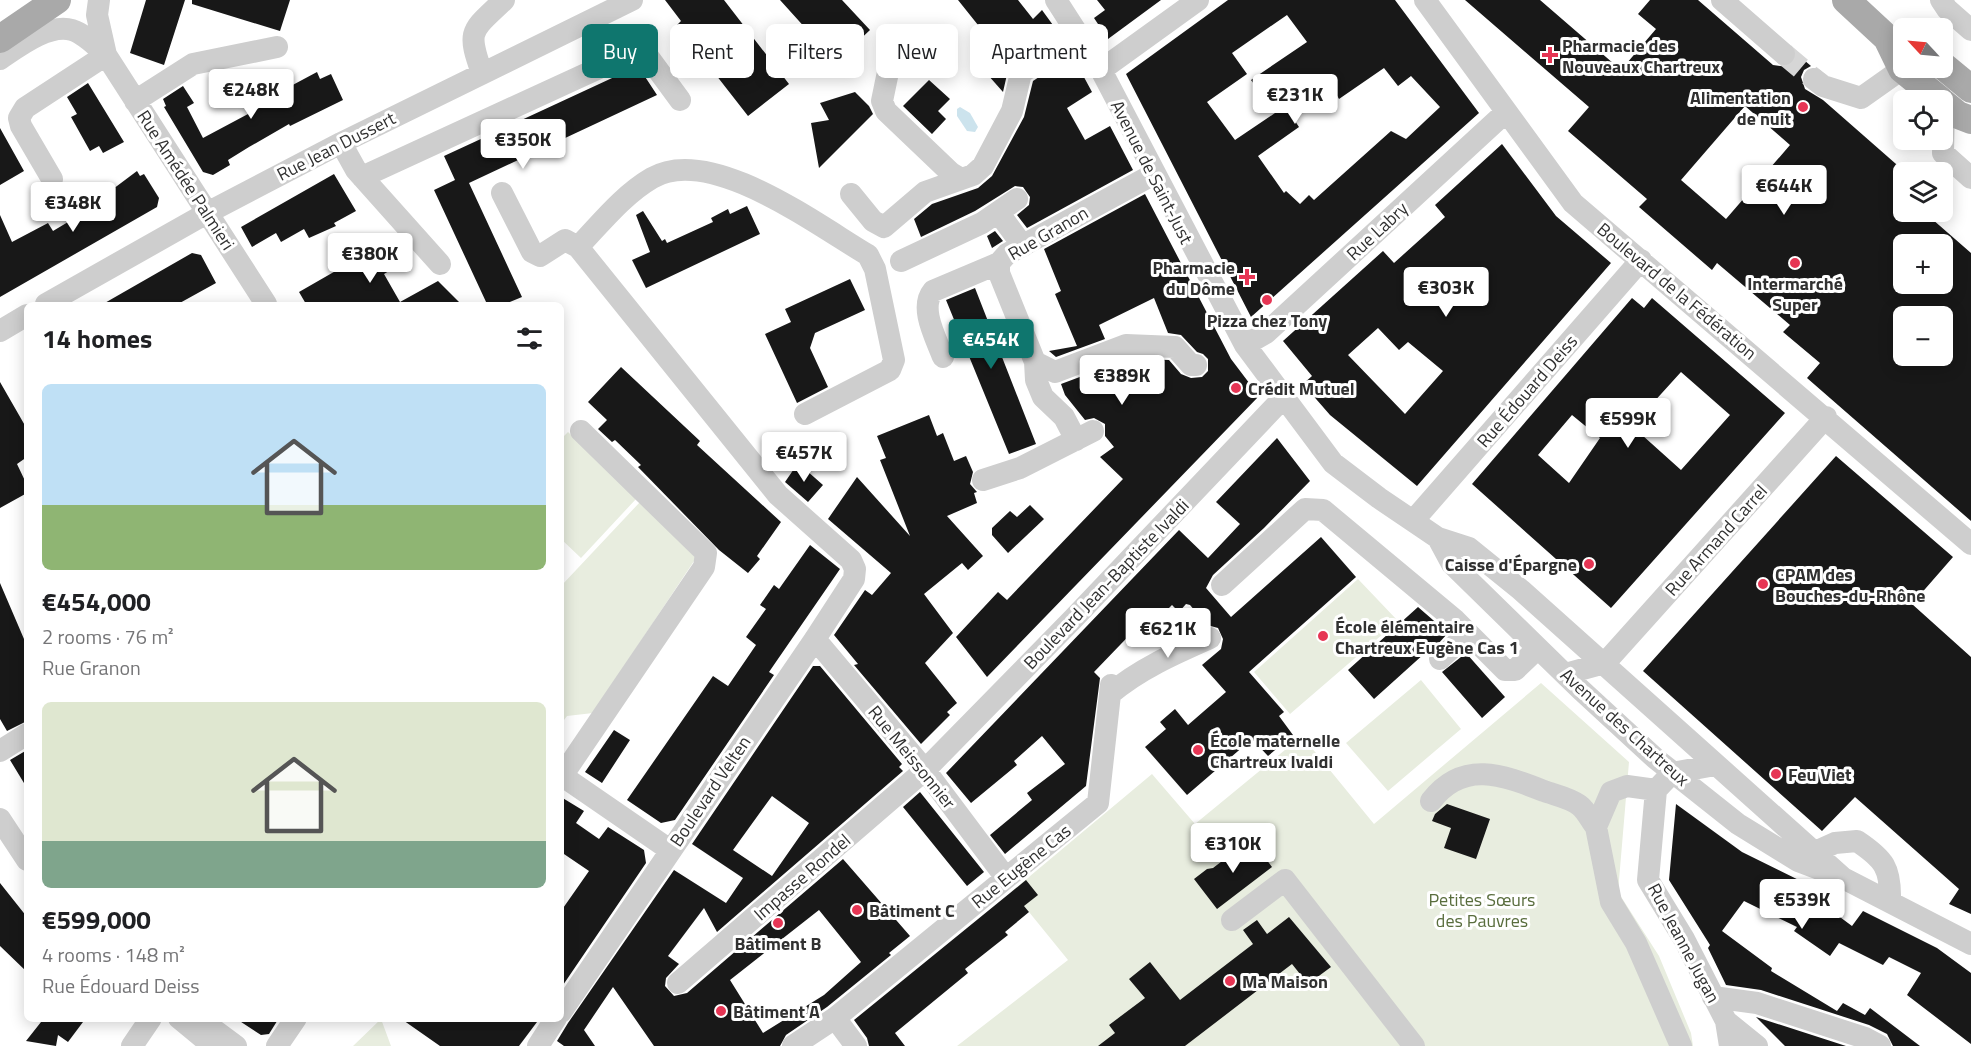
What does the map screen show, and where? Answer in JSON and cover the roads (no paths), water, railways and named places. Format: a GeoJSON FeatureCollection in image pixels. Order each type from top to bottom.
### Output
{"type":"FeatureCollection","features":[{"type":"Feature","properties":{"kind":"main road"},"geometry":{"type":"LineString","coordinates":[[0,39],[57,0]]}},
{"type":"Feature","properties":{"kind":"main road"},"geometry":{"type":"LineString","coordinates":[[1846,0],[1893,45]]}},
{"type":"Feature","properties":{"kind":"main road"},"geometry":{"type":"LineString","coordinates":[[1953,75],[1971,89]]}},
{"type":"Feature","properties":{"kind":"main road"},"geometry":{"type":"LineString","coordinates":[[1922,78],[1932,90]]}},
{"type":"Feature","properties":{"kind":"main road"},"geometry":{"type":"LineString","coordinates":[[1953,109],[1971,120]]}},
{"type":"Feature","properties":{"kind":"street","name":"Rue Amédée Palmieri"},"geometry":{"type":"LineString","coordinates":[[99,0],[97,15],[106,55],[265,302]]}},
{"type":"Feature","properties":{"kind":"street"},"geometry":{"type":"LineString","coordinates":[[482,73],[471,42],[476,27],[504,0]]}},
{"type":"Feature","properties":{"kind":"street","name":"Rue Jean Dussert"},"geometry":{"type":"LineString","coordinates":[[50,302],[207,213],[482,73],[597,8],[632,0]]}},
{"type":"Feature","properties":{"kind":"street","name":"Avenue de Saint-Just"},"geometry":{"type":"LineString","coordinates":[[1056,0],[1072,24]]}},
{"type":"Feature","properties":{"kind":"street"},"geometry":{"type":"LineString","coordinates":[[1108,65],[1198,0]]}},
{"type":"Feature","properties":{"kind":"street","name":"Boulevard de la Fédération"},"geometry":{"type":"LineString","coordinates":[[1425,0],[1573,202],[1826,417],[1971,544]]}},
{"type":"Feature","properties":{"kind":"street"},"geometry":{"type":"LineString","coordinates":[[1722,0],[1784,54]]}},
{"type":"Feature","properties":{"kind":"street"},"geometry":{"type":"LineString","coordinates":[[1941,0],[1947,9],[1971,30]]}},
{"type":"Feature","properties":{"kind":"street","name":"Rue Amédée Palmieri"},"geometry":{"type":"LineString","coordinates":[[0,59],[42,34],[61,28],[73,30],[106,55]]}},
{"type":"Feature","properties":{"kind":"street"},"geometry":{"type":"LineString","coordinates":[[135,101],[193,64],[277,47]]}},
{"type":"Feature","properties":{"kind":"street"},"geometry":{"type":"LineString","coordinates":[[362,177],[636,51],[644,51],[680,100]]}},
{"type":"Feature","properties":{"kind":"street"},"geometry":{"type":"LineString","coordinates":[[52,179],[21,126],[20,118],[25,108],[106,55]]}},
{"type":"Feature","properties":{"kind":"street"},"geometry":{"type":"LineString","coordinates":[[1814,79],[1823,86],[1861,98],[1893,56]]}},
{"type":"Feature","properties":{"kind":"street"},"geometry":{"type":"LineString","coordinates":[[887,78],[882,101],[886,111],[954,181]]}},
{"type":"Feature","properties":{"kind":"street"},"geometry":{"type":"LineString","coordinates":[[851,194],[873,221],[884,227],[890,224],[911,202],[954,181],[973,175],[982,166],[1012,111],[1020,78]]}},
{"type":"Feature","properties":{"kind":"street","name":"Avenue de Saint-Just"},"geometry":{"type":"LineString","coordinates":[[1105,78],[1245,345]]}},
{"type":"Feature","properties":{"kind":"street","name":"Rue Labry"},"geometry":{"type":"LineString","coordinates":[[1245,345],[1266,333],[1506,112]]}},
{"type":"Feature","properties":{"kind":"street"},"geometry":{"type":"LineString","coordinates":[[341,143],[362,177],[440,264]]}},
{"type":"Feature","properties":{"kind":"street"},"geometry":{"type":"LineString","coordinates":[[1943,150],[1943,153],[1971,178]]}},
{"type":"Feature","properties":{"kind":"street"},"geometry":{"type":"LineString","coordinates":[[502,193],[532,252],[540,256],[565,240],[578,246],[632,191],[654,177],[679,169],[702,170],[728,177],[754,188],[868,255],[875,269],[894,360],[890,370],[805,414]]}},
{"type":"Feature","properties":{"kind":"street","name":"Rue Granon"},"geometry":{"type":"LineString","coordinates":[[983,480],[1020,468],[1084,436],[1043,398],[1035,380],[1035,362],[999,273],[999,263],[1007,254],[1154,174]]}},
{"type":"Feature","properties":{"kind":"street"},"geometry":{"type":"LineString","coordinates":[[901,261],[981,223],[1008,206],[1023,246]]}},
{"type":"Feature","properties":{"kind":"street","name":"Boulevard Velten"},"geometry":{"type":"LineString","coordinates":[[564,1007],[815,639],[854,579],[855,569],[851,560],[778,495],[578,246]]}},
{"type":"Feature","properties":{"kind":"street","name":"Rue Édouard Deiss"},"geometry":{"type":"LineString","coordinates":[[1413,521],[1641,260]]}},
{"type":"Feature","properties":{"kind":"street"},"geometry":{"type":"LineString","coordinates":[[943,357],[926,308],[926,298],[933,291],[999,263]]}},
{"type":"Feature","properties":{"kind":"street"},"geometry":{"type":"LineString","coordinates":[[0,331],[24,317]]}},
{"type":"Feature","properties":{"kind":"street"},"geometry":{"type":"LineString","coordinates":[[1035,362],[1055,372],[1125,345],[1137,343],[1174,346],[1191,365],[1196,365]]}},
{"type":"Feature","properties":{"kind":"street","name":"Avenue des Chartreux"},"geometry":{"type":"LineString","coordinates":[[1245,345],[1333,463],[1438,538],[1469,548],[1605,663],[1715,765],[1843,878]]}},
{"type":"Feature","properties":{"kind":"street","name":"Boulevard Jean-Baptiste Ivaldi"},"geometry":{"type":"LineString","coordinates":[[925,770],[1074,618],[1285,396]]}},
{"type":"Feature","properties":{"kind":"street","name":"Rue Armand Carrel"},"geometry":{"type":"LineString","coordinates":[[1605,663],[1826,417]]}},
{"type":"Feature","properties":{"kind":"street"},"geometry":{"type":"LineString","coordinates":[[564,771],[704,567],[706,553],[581,431]]}},
{"type":"Feature","properties":{"kind":"street"},"geometry":{"type":"LineString","coordinates":[[1222,585],[1305,509],[1323,510],[1468,633],[1505,670],[1515,670],[1538,648]]}},
{"type":"Feature","properties":{"kind":"street","name":"Avenue des Chartreux"},"geometry":{"type":"LineString","coordinates":[[1438,538],[1452,564],[1621,728],[1672,773],[1738,824],[1798,861],[1843,878],[1971,944]]}},
{"type":"Feature","properties":{"kind":"street"},"geometry":{"type":"LineString","coordinates":[[1440,659],[1468,633]]}},
{"type":"Feature","properties":{"kind":"street","name":"Rue Eugène Cas"},"geometry":{"type":"LineString","coordinates":[[793,1046],[835,1018],[1098,803],[1111,689],[1170,656],[1210,638]]}},
{"type":"Feature","properties":{"kind":"street","name":"Rue Meissonnier"},"geometry":{"type":"LineString","coordinates":[[815,639],[925,770],[1006,878]]}},
{"type":"Feature","properties":{"kind":"street"},"geometry":{"type":"LineString","coordinates":[[1565,674],[1605,663]]}},
{"type":"Feature","properties":{"kind":"street"},"geometry":{"type":"LineString","coordinates":[[0,751],[24,737]]}},
{"type":"Feature","properties":{"kind":"street"},"geometry":{"type":"LineString","coordinates":[[1596,828],[1611,792],[1627,786],[1656,790],[1672,773],[1715,765]]}},
{"type":"Feature","properties":{"kind":"street","name":"Impasse Rondel"},"geometry":{"type":"LineString","coordinates":[[678,983],[925,770]]}},
{"type":"Feature","properties":{"kind":"street"},"geometry":{"type":"LineString","coordinates":[[1431,801],[1439,790],[1455,778],[1477,774],[1503,775],[1579,805],[1596,828],[1611,902],[1636,943],[1681,1046]]}},
{"type":"Feature","properties":{"kind":"street"},"geometry":{"type":"LineString","coordinates":[[564,777],[670,850]]}},
{"type":"Feature","properties":{"kind":"street","name":"Rue Jeanne Jugan"},"geometry":{"type":"LineString","coordinates":[[1656,790],[1648,880],[1726,1021],[1730,1046]]}},
{"type":"Feature","properties":{"kind":"street"},"geometry":{"type":"LineString","coordinates":[[0,819],[24,855]]}},
{"type":"Feature","properties":{"kind":"street"},"geometry":{"type":"LineString","coordinates":[[1815,852],[1835,843],[1857,841],[1879,856],[1891,878],[1890,901]]}},
{"type":"Feature","properties":{"kind":"street"},"geometry":{"type":"LineString","coordinates":[[1232,920],[1285,880],[1414,1046]]}},
{"type":"Feature","properties":{"kind":"street"},"geometry":{"type":"LineString","coordinates":[[1713,997],[1757,1003],[1865,1038],[1880,1046]]}},
{"type":"Feature","properties":{"kind":"street"},"geometry":{"type":"LineString","coordinates":[[835,1018],[856,1046]]}},
{"type":"Feature","properties":{"kind":"street"},"geometry":{"type":"LineString","coordinates":[[1726,1021],[1757,1046]]}},
{"type":"Feature","properties":{"kind":"street"},"geometry":{"type":"LineString","coordinates":[[132,1046],[148,1022]]}},
{"type":"Feature","properties":{"kind":"street"},"geometry":{"type":"LineString","coordinates":[[184,1022],[212,1046]]}},
{"type":"Feature","properties":{"kind":"street"},"geometry":{"type":"LineString","coordinates":[[203,1022],[236,1046]]}},
{"type":"Feature","properties":{"kind":"street"},"geometry":{"type":"LineString","coordinates":[[278,1046],[293,1022]]}},
{"type":"Feature","properties":{"kind":"street"},"geometry":{"type":"LineString","coordinates":[[538,1046],[553,1022]]}},
{"type":"Feature","properties":{"kind":"water"},"geometry":{"type":"Polygon","coordinates":[[[960,107],[970,113],[978,127],[975,132],[967,131],[957,116],[957,109],[960,107]]]}},
{"type":"Feature","properties":{"kind":"tunnel"},"geometry":{"type":"LineString","coordinates":[[1784,54],[1814,79]]}},
{"type":"Feature","properties":{"kind":"place","name":"Pharmacie des Nouveaux Chartreux"},"geometry":{"type":"Point","coordinates":[1550,55]}},
{"type":"Feature","properties":{"kind":"place","name":"Alimentation de nuit"},"geometry":{"type":"Point","coordinates":[1803,107]}},
{"type":"Feature","properties":{"kind":"place","name":"Intermarché Super"},"geometry":{"type":"Point","coordinates":[1795,263]}},
{"type":"Feature","properties":{"kind":"place","name":"Pharmacie du Dôme"},"geometry":{"type":"Point","coordinates":[1247,277]}},
{"type":"Feature","properties":{"kind":"place","name":"Pizza chez Tony"},"geometry":{"type":"Point","coordinates":[1267,300]}},
{"type":"Feature","properties":{"kind":"place","name":"Crédit Mutuel"},"geometry":{"type":"Point","coordinates":[1236,388]}},
{"type":"Feature","properties":{"kind":"place","name":"Caisse d'Épargne"},"geometry":{"type":"Point","coordinates":[1589,564]}},
{"type":"Feature","properties":{"kind":"place","name":"CPAM des Bouches-du-Rhône"},"geometry":{"type":"Point","coordinates":[1763,584]}},
{"type":"Feature","properties":{"kind":"place","name":"École élémentaire Chartreux Eugène Cas 1"},"geometry":{"type":"Point","coordinates":[1323,636]}},
{"type":"Feature","properties":{"kind":"place","name":"École maternelle Chartreux Ivaldi"},"geometry":{"type":"Point","coordinates":[1198,750]}},
{"type":"Feature","properties":{"kind":"place","name":"Feu Viet"},"geometry":{"type":"Point","coordinates":[1776,774]}},
{"type":"Feature","properties":{"kind":"place","name":"Bâtiment C"},"geometry":{"type":"Point","coordinates":[857,910]}},
{"type":"Feature","properties":{"kind":"place","name":"Bâtiment B"},"geometry":{"type":"Point","coordinates":[778,923]}},
{"type":"Feature","properties":{"kind":"place","name":"Ma Maison"},"geometry":{"type":"Point","coordinates":[1230,981]}},
{"type":"Feature","properties":{"kind":"place","name":"Bâtiment A"},"geometry":{"type":"Point","coordinates":[721,1011]}},
{"type":"Feature","properties":{"kind":"park label","name":"Petites Sœurs des Pauvres"},"geometry":{"type":"Point","coordinates":[1482,909]}}]}
